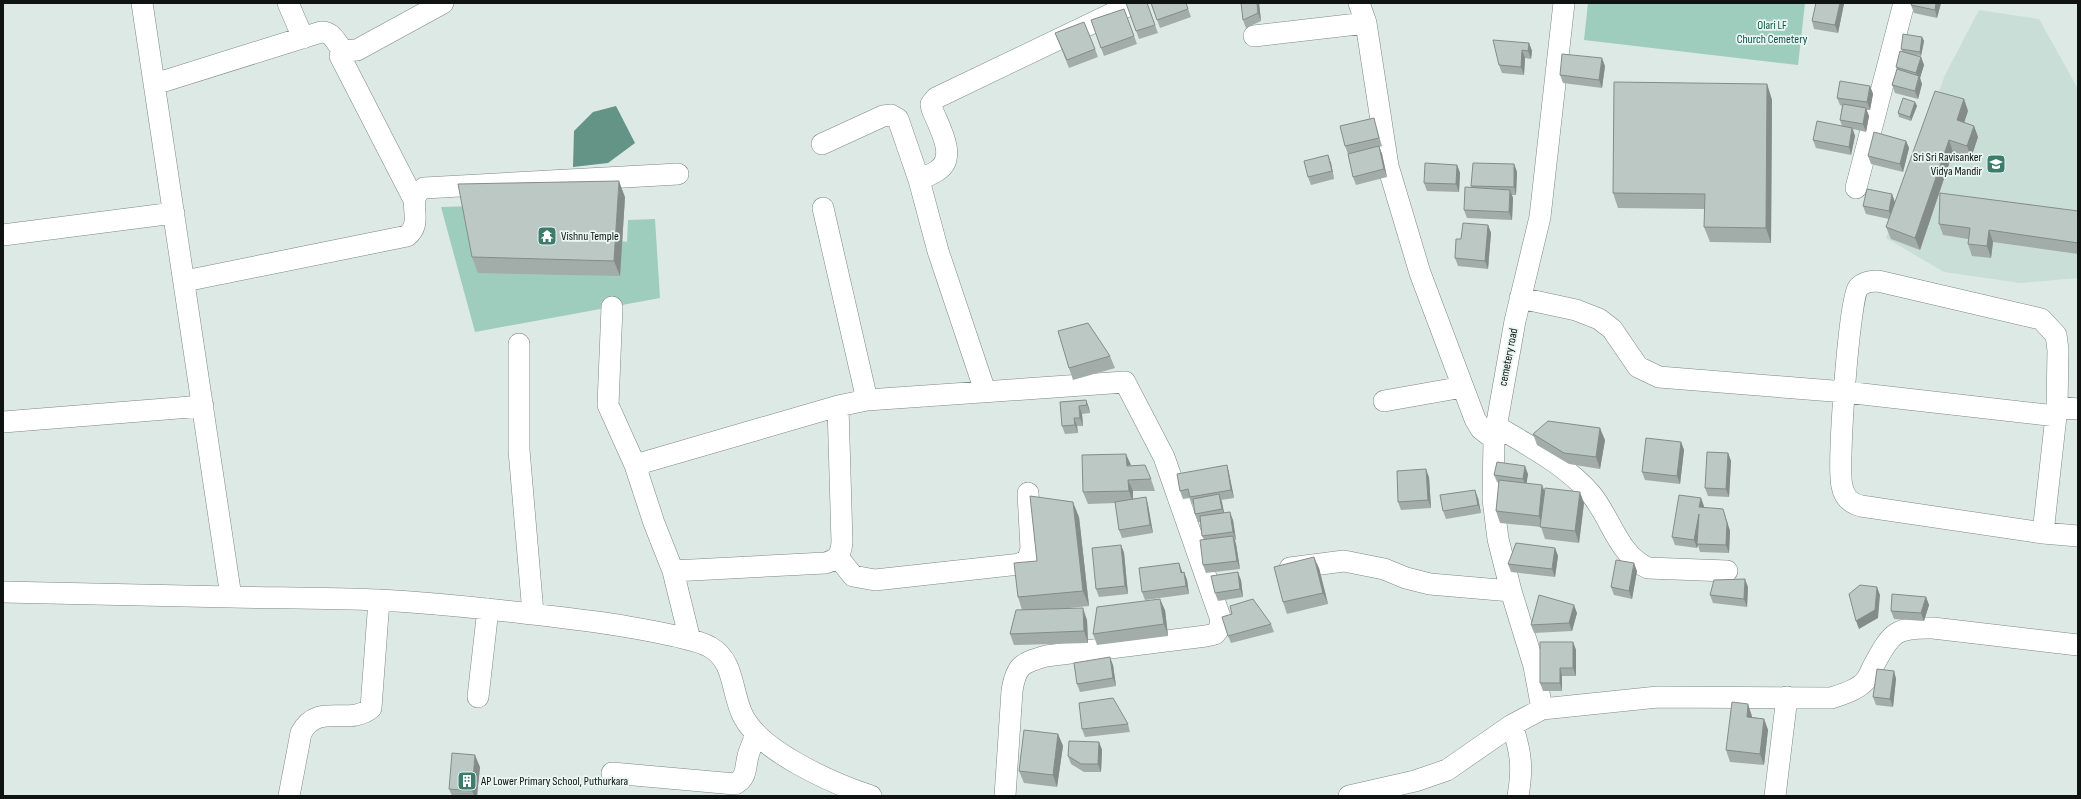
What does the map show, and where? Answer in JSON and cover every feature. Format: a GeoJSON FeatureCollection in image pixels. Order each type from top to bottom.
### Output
{"type":"FeatureCollection","features":[{"type":"Feature","properties":{"kind":"street"},"geometry":{"type":"LineString","coordinates":[[142,3],[185,281],[231,596]]}},
{"type":"Feature","properties":{"kind":"street"},"geometry":{"type":"LineString","coordinates":[[288,3],[303,38]]}},
{"type":"Feature","properties":{"kind":"street"},"geometry":{"type":"LineString","coordinates":[[155,84],[320,32],[327,32],[332,35],[338,46],[344,51],[357,50],[443,3]]}},
{"type":"Feature","properties":{"kind":"street"},"geometry":{"type":"LineString","coordinates":[[919,180],[939,170],[946,159],[947,150],[931,104],[936,98],[1134,3]]}},
{"type":"Feature","properties":{"kind":"street"},"geometry":{"type":"LineString","coordinates":[[1359,3],[1366,23],[1388,166],[1420,273],[1475,419],[1481,428],[1495,433],[1549,459],[1576,479],[1592,495],[1629,555],[1639,564],[1648,568],[1727,571]]}},
{"type":"Feature","properties":{"kind":"street","name":"cemetery road"},"geometry":{"type":"LineString","coordinates":[[1542,709],[1534,666],[1511,591],[1498,539],[1493,499],[1495,433],[1504,375],[1520,298],[1540,217],[1564,3]]}},
{"type":"Feature","properties":{"kind":"street"},"geometry":{"type":"LineString","coordinates":[[1856,188],[1904,3]]}},
{"type":"Feature","properties":{"kind":"street"},"geometry":{"type":"LineString","coordinates":[[1254,36],[1366,23]]}},
{"type":"Feature","properties":{"kind":"street"},"geometry":{"type":"LineString","coordinates":[[185,281],[407,236],[413,231],[416,222],[414,200],[340,56]]}},
{"type":"Feature","properties":{"kind":"street"},"geometry":{"type":"LineString","coordinates":[[822,144],[884,116],[891,115],[898,119],[919,180],[938,251],[985,391]]}},
{"type":"Feature","properties":{"kind":"street"},"geometry":{"type":"LineString","coordinates":[[414,200],[417,191],[424,188],[678,174]]}},
{"type":"Feature","properties":{"kind":"street"},"geometry":{"type":"LineString","coordinates":[[823,208],[867,400]]}},
{"type":"Feature","properties":{"kind":"street"},"geometry":{"type":"LineString","coordinates":[[3,234],[174,213]]}},
{"type":"Feature","properties":{"kind":"street"},"geometry":{"type":"LineString","coordinates":[[2043,533],[2056,411],[2058,350],[2056,335],[2041,319],[1878,281],[1867,282],[1858,287],[1855,296],[1841,437],[1841,484],[1845,496],[1852,504],[2043,533],[2078,536]]}},
{"type":"Feature","properties":{"kind":"street"},"geometry":{"type":"LineString","coordinates":[[1520,298],[1576,310],[1599,319],[1612,330],[1638,368],[1659,377],[2056,411],[2078,409]]}},
{"type":"Feature","properties":{"kind":"street"},"geometry":{"type":"LineString","coordinates":[[612,306],[608,405],[634,465],[673,572],[690,640]]}},
{"type":"Feature","properties":{"kind":"street"},"geometry":{"type":"LineString","coordinates":[[519,344],[520,450],[533,613]]}},
{"type":"Feature","properties":{"kind":"street"},"geometry":{"type":"LineString","coordinates":[[634,465],[838,406],[867,400],[1125,382],[1170,471],[1220,618],[1221,626],[1214,634],[1206,636],[1046,656],[1029,661],[1020,667],[1015,675],[1012,691],[1005,796]]}},
{"type":"Feature","properties":{"kind":"street"},"geometry":{"type":"LineString","coordinates":[[1384,401],[1463,387]]}},
{"type":"Feature","properties":{"kind":"street"},"geometry":{"type":"LineString","coordinates":[[3,422],[203,406]]}},
{"type":"Feature","properties":{"kind":"street"},"geometry":{"type":"LineString","coordinates":[[838,406],[842,542],[838,557]]}},
{"type":"Feature","properties":{"kind":"street"},"geometry":{"type":"LineString","coordinates":[[838,557],[853,576],[875,580],[1020,564],[1028,559],[1031,548],[1028,493]]}},
{"type":"Feature","properties":{"kind":"street"},"geometry":{"type":"LineString","coordinates":[[673,572],[825,563],[838,557]]}},
{"type":"Feature","properties":{"kind":"street"},"geometry":{"type":"LineString","coordinates":[[1283,569],[1344,561],[1384,569],[1406,578],[1430,584],[1511,591]]}},
{"type":"Feature","properties":{"kind":"street"},"geometry":{"type":"LineString","coordinates":[[3,592],[379,600],[533,613],[641,628],[690,640],[708,646],[720,654],[731,676],[737,704],[743,717],[756,735],[788,759],[857,792],[872,796]]}},
{"type":"Feature","properties":{"kind":"street"},"geometry":{"type":"LineString","coordinates":[[289,796],[301,733],[306,724],[313,718],[364,714],[371,708],[379,600]]}},
{"type":"Feature","properties":{"kind":"street"},"geometry":{"type":"LineString","coordinates":[[478,697],[488,610]]}},
{"type":"Feature","properties":{"kind":"street"},"geometry":{"type":"LineString","coordinates":[[1349,796],[1415,781],[1447,770],[1512,725],[1542,709],[1658,697],[1831,698],[1851,691],[1866,680],[1886,643],[1896,632],[1912,628],[1932,628],[2078,645]]}},
{"type":"Feature","properties":{"kind":"street"},"geometry":{"type":"LineString","coordinates":[[1776,796],[1787,698]]}},
{"type":"Feature","properties":{"kind":"street"},"geometry":{"type":"LineString","coordinates":[[1512,725],[1520,749],[1521,780],[1518,796]]}},
{"type":"Feature","properties":{"kind":"street"},"geometry":{"type":"LineString","coordinates":[[612,773],[735,784],[742,781],[746,772],[748,757],[756,735]]}},
{"type":"Feature","properties":{"kind":"shaded area","name":"Sri Sri Ravisanker Vidya Mandir"},"geometry":{"type":"Polygon","coordinates":[[[1979,10],[2039,19],[2078,89],[2078,278],[2020,283],[1944,272],[1886,238],[1945,75],[1979,10]]]}},
{"type":"Feature","properties":{"kind":"shaded area"},"geometry":{"type":"Polygon","coordinates":[[[616,106],[635,143],[608,163],[573,167],[574,131],[593,112],[616,106]]]}},
{"type":"Feature","properties":{"kind":"green space","name":"Olari LF Church Cemetery"},"geometry":{"type":"Polygon","coordinates":[[[1588,3],[1805,3],[1798,65],[1584,40],[1588,3]]]}},
{"type":"Feature","properties":{"kind":"green space"},"geometry":{"type":"Polygon","coordinates":[[[473,206],[595,237],[627,242],[628,220],[655,219],[660,298],[475,332],[441,207],[473,206]]]}},
{"type":"Feature","properties":{"kind":"building"},"geometry":{"type":"Polygon","coordinates":[[[1126,3],[1147,3],[1155,25],[1136,31],[1126,3]]]}},
{"type":"Feature","properties":{"kind":"building"},"geometry":{"type":"Polygon","coordinates":[[[1151,3],[1186,3],[1188,9],[1157,20],[1151,3]]]}},
{"type":"Feature","properties":{"kind":"building"},"geometry":{"type":"Polygon","coordinates":[[[1241,3],[1257,3],[1258,13],[1243,20],[1241,3]]]}},
{"type":"Feature","properties":{"kind":"building"},"geometry":{"type":"Polygon","coordinates":[[[1816,3],[1840,3],[1835,25],[1812,21],[1816,3]]]}},
{"type":"Feature","properties":{"kind":"building"},"geometry":{"type":"Polygon","coordinates":[[[1912,3],[1936,3],[1935,10],[1911,5],[1912,3]]]}},
{"type":"Feature","properties":{"kind":"building"},"geometry":{"type":"Polygon","coordinates":[[[1124,9],[1134,36],[1101,48],[1091,20],[1124,9]]]}},
{"type":"Feature","properties":{"kind":"building"},"geometry":{"type":"Polygon","coordinates":[[[1084,22],[1095,49],[1067,60],[1055,33],[1084,22]]]}},
{"type":"Feature","properties":{"kind":"building"},"geometry":{"type":"Polygon","coordinates":[[[1903,34],[1922,37],[1920,52],[1901,49],[1903,34]]]}},
{"type":"Feature","properties":{"kind":"building"},"geometry":{"type":"Polygon","coordinates":[[[1493,40],[1529,43],[1528,51],[1522,50],[1521,67],[1499,65],[1493,40]]]}},
{"type":"Feature","properties":{"kind":"building"},"geometry":{"type":"Polygon","coordinates":[[[1900,51],[1921,57],[1916,73],[1896,67],[1900,51]]]}},
{"type":"Feature","properties":{"kind":"building"},"geometry":{"type":"Polygon","coordinates":[[[1562,54],[1602,58],[1599,80],[1560,75],[1562,54]]]}},
{"type":"Feature","properties":{"kind":"building"},"geometry":{"type":"Polygon","coordinates":[[[1897,69],[1919,76],[1915,91],[1892,85],[1897,69]]]}},
{"type":"Feature","properties":{"kind":"building"},"geometry":{"type":"Polygon","coordinates":[[[1840,81],[1870,86],[1867,102],[1837,98],[1840,81]]]}},
{"type":"Feature","properties":{"kind":"building"},"geometry":{"type":"Polygon","coordinates":[[[1614,82],[1767,84],[1766,228],[1704,227],[1705,194],[1613,193],[1614,82]]]}},
{"type":"Feature","properties":{"kind":"building"},"geometry":{"type":"Polygon","coordinates":[[[1935,91],[1964,99],[1957,120],[1974,126],[1967,146],[1949,140],[1915,238],[1886,227],[1935,91]]]}},
{"type":"Feature","properties":{"kind":"building"},"geometry":{"type":"Polygon","coordinates":[[[1903,98],[1915,102],[1910,117],[1898,113],[1903,98]]]}},
{"type":"Feature","properties":{"kind":"building"},"geometry":{"type":"Polygon","coordinates":[[[1843,104],[1866,108],[1863,124],[1840,120],[1843,104]]]}},
{"type":"Feature","properties":{"kind":"building"},"geometry":{"type":"Polygon","coordinates":[[[1374,118],[1379,138],[1345,146],[1340,126],[1374,118]]]}},
{"type":"Feature","properties":{"kind":"building"},"geometry":{"type":"Polygon","coordinates":[[[1817,121],[1852,128],[1849,147],[1813,140],[1817,121]]]}},
{"type":"Feature","properties":{"kind":"building"},"geometry":{"type":"Polygon","coordinates":[[[1874,132],[1906,141],[1900,164],[1868,156],[1874,132]]]}},
{"type":"Feature","properties":{"kind":"building"},"geometry":{"type":"Polygon","coordinates":[[[1379,146],[1384,169],[1353,177],[1348,154],[1379,146]]]}},
{"type":"Feature","properties":{"kind":"building"},"geometry":{"type":"Polygon","coordinates":[[[1328,155],[1332,171],[1308,177],[1304,161],[1328,155]]]}},
{"type":"Feature","properties":{"kind":"building"},"geometry":{"type":"Polygon","coordinates":[[[1425,163],[1457,165],[1456,184],[1424,183],[1425,163]]]}},
{"type":"Feature","properties":{"kind":"building"},"geometry":{"type":"Polygon","coordinates":[[[1473,163],[1514,164],[1514,187],[1471,186],[1473,163]]]}},
{"type":"Feature","properties":{"kind":"building","name":"Vishnu Temple"},"geometry":{"type":"Polygon","coordinates":[[[619,181],[614,261],[472,257],[458,184],[619,181]]]}},
{"type":"Feature","properties":{"kind":"building"},"geometry":{"type":"Polygon","coordinates":[[[1465,187],[1510,190],[1509,212],[1464,210],[1465,187]]]}},
{"type":"Feature","properties":{"kind":"building"},"geometry":{"type":"Polygon","coordinates":[[[1867,189],[1892,194],[1889,211],[1863,206],[1867,189]]]}},
{"type":"Feature","properties":{"kind":"building"},"geometry":{"type":"Polygon","coordinates":[[[1940,193],[2078,211],[2078,243],[1989,230],[1987,246],[1968,244],[1970,228],[1939,224],[1940,193]]]}},
{"type":"Feature","properties":{"kind":"building"},"geometry":{"type":"Polygon","coordinates":[[[1463,223],[1488,225],[1485,261],[1455,258],[1456,239],[1461,239],[1463,223]]]}},
{"type":"Feature","properties":{"kind":"building"},"geometry":{"type":"Polygon","coordinates":[[[1088,323],[1110,356],[1069,368],[1058,331],[1088,323]]]}},
{"type":"Feature","properties":{"kind":"building"},"geometry":{"type":"Polygon","coordinates":[[[1086,400],[1087,405],[1079,406],[1080,418],[1074,418],[1075,425],[1062,426],[1060,402],[1086,400]]]}},
{"type":"Feature","properties":{"kind":"building"},"geometry":{"type":"Polygon","coordinates":[[[1548,421],[1600,428],[1596,457],[1564,453],[1533,434],[1548,421]]]}},
{"type":"Feature","properties":{"kind":"building"},"geometry":{"type":"Polygon","coordinates":[[[1646,438],[1681,442],[1677,476],[1642,472],[1646,438]]]}},
{"type":"Feature","properties":{"kind":"building"},"geometry":{"type":"Polygon","coordinates":[[[1707,452],[1728,453],[1726,489],[1705,488],[1707,452]]]}},
{"type":"Feature","properties":{"kind":"building"},"geometry":{"type":"Polygon","coordinates":[[[1126,454],[1127,466],[1145,465],[1151,479],[1128,480],[1129,491],[1083,492],[1082,455],[1126,454]]]}},
{"type":"Feature","properties":{"kind":"building"},"geometry":{"type":"Polygon","coordinates":[[[1497,462],[1525,466],[1523,479],[1494,475],[1497,462]]]}},
{"type":"Feature","properties":{"kind":"building"},"geometry":{"type":"Polygon","coordinates":[[[1227,465],[1231,490],[1190,497],[1188,489],[1180,491],[1177,474],[1227,465]]]}},
{"type":"Feature","properties":{"kind":"building"},"geometry":{"type":"Polygon","coordinates":[[[1426,469],[1428,500],[1398,502],[1397,471],[1426,469]]]}},
{"type":"Feature","properties":{"kind":"building"},"geometry":{"type":"Polygon","coordinates":[[[1499,480],[1542,485],[1539,516],[1496,511],[1499,480]]]}},
{"type":"Feature","properties":{"kind":"building"},"geometry":{"type":"Polygon","coordinates":[[[1545,488],[1580,492],[1575,531],[1540,527],[1545,488]]]}},
{"type":"Feature","properties":{"kind":"building"},"geometry":{"type":"Polygon","coordinates":[[[1475,490],[1478,505],[1443,511],[1440,495],[1475,490]]]}},
{"type":"Feature","properties":{"kind":"building"},"geometry":{"type":"Polygon","coordinates":[[[1219,494],[1222,509],[1195,514],[1193,499],[1219,494]]]}},
{"type":"Feature","properties":{"kind":"building"},"geometry":{"type":"Polygon","coordinates":[[[1679,495],[1701,498],[1699,507],[1723,509],[1727,523],[1726,545],[1697,544],[1699,514],[1694,540],[1672,537],[1679,495]]]}},
{"type":"Feature","properties":{"kind":"building"},"geometry":{"type":"Polygon","coordinates":[[[1030,496],[1073,502],[1083,591],[1018,597],[1014,563],[1037,561],[1030,496]]]}},
{"type":"Feature","properties":{"kind":"building"},"geometry":{"type":"Polygon","coordinates":[[[1146,497],[1150,525],[1119,530],[1115,502],[1146,497]]]}},
{"type":"Feature","properties":{"kind":"building"},"geometry":{"type":"Polygon","coordinates":[[[1230,512],[1233,532],[1202,536],[1200,516],[1230,512]]]}},
{"type":"Feature","properties":{"kind":"building"},"geometry":{"type":"Polygon","coordinates":[[[1233,536],[1237,561],[1203,565],[1200,540],[1233,536]]]}},
{"type":"Feature","properties":{"kind":"building"},"geometry":{"type":"Polygon","coordinates":[[[1516,543],[1555,548],[1552,569],[1508,564],[1516,543]]]}},
{"type":"Feature","properties":{"kind":"building"},"geometry":{"type":"Polygon","coordinates":[[[1121,545],[1125,586],[1096,589],[1092,548],[1121,545]]]}},
{"type":"Feature","properties":{"kind":"building"},"geometry":{"type":"Polygon","coordinates":[[[1314,557],[1323,593],[1283,602],[1274,567],[1314,557]]]}},
{"type":"Feature","properties":{"kind":"building"},"geometry":{"type":"Polygon","coordinates":[[[1616,560],[1634,563],[1629,591],[1611,587],[1616,560]]]}},
{"type":"Feature","properties":{"kind":"building"},"geometry":{"type":"Polygon","coordinates":[[[1179,563],[1181,573],[1184,572],[1186,586],[1142,592],[1139,568],[1179,563]]]}},
{"type":"Feature","properties":{"kind":"building"},"geometry":{"type":"Polygon","coordinates":[[[1238,572],[1240,589],[1215,593],[1211,576],[1238,572]]]}},
{"type":"Feature","properties":{"kind":"building"},"geometry":{"type":"Polygon","coordinates":[[[1745,579],[1744,599],[1710,595],[1714,580],[1745,579]]]}},
{"type":"Feature","properties":{"kind":"building"},"geometry":{"type":"Polygon","coordinates":[[[1860,585],[1877,587],[1875,610],[1856,621],[1849,594],[1860,585]]]}},
{"type":"Feature","properties":{"kind":"building"},"geometry":{"type":"Polygon","coordinates":[[[1892,594],[1926,597],[1921,613],[1891,611],[1892,594]]]}},
{"type":"Feature","properties":{"kind":"building"},"geometry":{"type":"Polygon","coordinates":[[[1539,595],[1574,605],[1569,623],[1531,625],[1539,595]]]}},
{"type":"Feature","properties":{"kind":"building"},"geometry":{"type":"Polygon","coordinates":[[[1160,599],[1164,624],[1093,634],[1097,607],[1160,599]]]}},
{"type":"Feature","properties":{"kind":"building"},"geometry":{"type":"Polygon","coordinates":[[[1253,599],[1271,624],[1228,636],[1222,617],[1232,614],[1230,606],[1253,599]]]}},
{"type":"Feature","properties":{"kind":"building"},"geometry":{"type":"Polygon","coordinates":[[[1083,608],[1084,631],[1010,634],[1016,610],[1083,608]]]}},
{"type":"Feature","properties":{"kind":"building"},"geometry":{"type":"Polygon","coordinates":[[[1540,642],[1573,642],[1573,668],[1560,668],[1560,683],[1540,683],[1540,642]]]}},
{"type":"Feature","properties":{"kind":"building"},"geometry":{"type":"Polygon","coordinates":[[[1110,657],[1113,678],[1077,684],[1074,663],[1110,657]]]}},
{"type":"Feature","properties":{"kind":"building"},"geometry":{"type":"Polygon","coordinates":[[[1877,669],[1894,671],[1890,699],[1873,697],[1877,669]]]}},
{"type":"Feature","properties":{"kind":"building"},"geometry":{"type":"Polygon","coordinates":[[[1113,698],[1128,724],[1082,729],[1079,703],[1113,698]]]}},
{"type":"Feature","properties":{"kind":"building"},"geometry":{"type":"Polygon","coordinates":[[[1732,702],[1748,704],[1747,717],[1764,719],[1760,754],[1726,750],[1732,702]]]}},
{"type":"Feature","properties":{"kind":"building"},"geometry":{"type":"Polygon","coordinates":[[[1024,730],[1058,734],[1053,775],[1019,771],[1024,730]]]}},
{"type":"Feature","properties":{"kind":"building"},"geometry":{"type":"Polygon","coordinates":[[[1069,741],[1099,742],[1098,764],[1081,764],[1068,756],[1069,741]]]}},
{"type":"Feature","properties":{"kind":"building"},"geometry":{"type":"Polygon","coordinates":[[[452,753],[475,755],[472,791],[449,789],[452,753]]]}},
{"type":"Feature","properties":{"kind":"place","name":"Sri Sri Ravisanker Vidya Mandir"},"geometry":{"type":"Point","coordinates":[1996,164]}},
{"type":"Feature","properties":{"kind":"place","name":"Vishnu Temple"},"geometry":{"type":"Point","coordinates":[547,236]}},
{"type":"Feature","properties":{"kind":"place","name":"AP Lower Primary School, Puthurkara"},"geometry":{"type":"Point","coordinates":[467,781]}}]}
